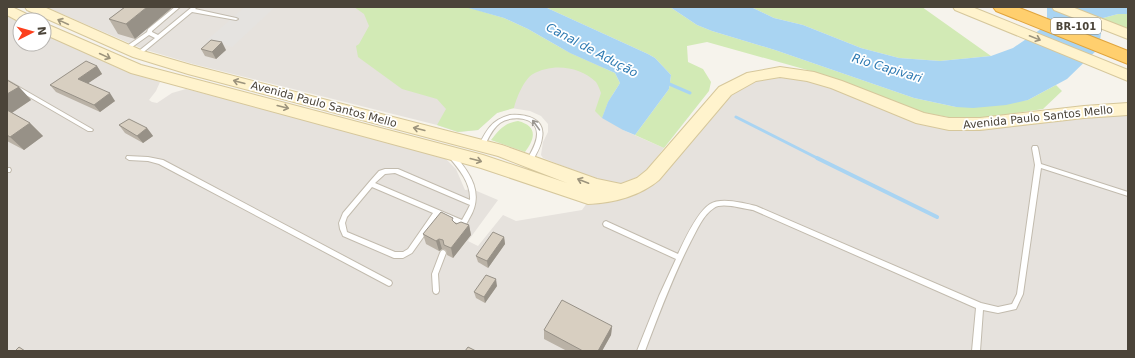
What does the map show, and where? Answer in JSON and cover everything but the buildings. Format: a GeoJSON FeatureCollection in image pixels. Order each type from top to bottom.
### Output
{"type":"FeatureCollection","features":[{"type":"Feature","properties":{"kind":"highway","name":"BR-101"},"geometry":{"type":"LineString","coordinates":[[1000,15],[1035,13],[1120,43],[1127,70]]}},
{"type":"Feature","properties":{"kind":"street","name":"Avenida Paulo Santos Mello"},"geometry":{"type":"LineString","coordinates":[[32,7],[132,51],[314,108],[526,167]]}},
{"type":"Feature","properties":{"kind":"street"},"geometry":{"type":"LineString","coordinates":[[960,7],[1000,15],[1127,70]]}},
{"type":"Feature","properties":{"kind":"street"},"geometry":{"type":"LineString","coordinates":[[1059,7],[1120,43]]}},
{"type":"Feature","properties":{"kind":"street","name":"Avenida Paulo Santos Mello"},"geometry":{"type":"LineString","coordinates":[[52,32],[121,64],[175,80],[314,108]]}},
{"type":"Feature","properties":{"kind":"street"},"geometry":{"type":"LineString","coordinates":[[78,44],[93,35]]}},
{"type":"Feature","properties":{"kind":"street"},"geometry":{"type":"LineString","coordinates":[[175,80],[188,69]]}},
{"type":"Feature","properties":{"kind":"street","name":"Avenida Paulo Santos Mello"},"geometry":{"type":"LineString","coordinates":[[447,144],[482,145],[588,197],[597,198],[631,188],[653,175],[725,91],[734,84],[758,75],[776,73],[813,76],[839,85],[921,119],[949,124],[982,124],[1128,109]]}},
{"type":"Feature","properties":{"kind":"lane"},"geometry":{"type":"LineString","coordinates":[[132,51],[148,33],[178,7]]}},
{"type":"Feature","properties":{"kind":"lane"},"geometry":{"type":"LineString","coordinates":[[132,51],[158,37],[193,8],[236,19]]}},
{"type":"Feature","properties":{"kind":"lane"},"geometry":{"type":"LineString","coordinates":[[148,33],[158,37]]}},
{"type":"Feature","properties":{"kind":"lane"},"geometry":{"type":"LineString","coordinates":[[7,82],[90,130]]}},
{"type":"Feature","properties":{"kind":"lane"},"geometry":{"type":"LineString","coordinates":[[482,145],[498,122],[507,117],[519,116],[531,119],[538,125],[541,133],[538,145],[526,167]]}},
{"type":"Feature","properties":{"kind":"lane"},"geometry":{"type":"LineString","coordinates":[[447,144],[472,189],[473,204],[459,230]]}},
{"type":"Feature","properties":{"kind":"lane"},"geometry":{"type":"LineString","coordinates":[[641,351],[679,258],[703,214],[712,206],[731,204],[754,208],[980,306],[998,310],[1014,307],[1020,294],[1038,164],[1035,148]]}},
{"type":"Feature","properties":{"kind":"lane"},"geometry":{"type":"LineString","coordinates":[[129,158],[148,159],[161,162],[389,283]]}},
{"type":"Feature","properties":{"kind":"lane"},"geometry":{"type":"LineString","coordinates":[[1038,164],[1128,194]]}},
{"type":"Feature","properties":{"kind":"lane"},"geometry":{"type":"LineString","coordinates":[[437,213],[410,251],[400,256],[394,255],[345,234],[342,227],[343,218],[381,173],[388,170],[396,171],[473,204]]}},
{"type":"Feature","properties":{"kind":"lane"},"geometry":{"type":"LineString","coordinates":[[371,184],[463,223]]}},
{"type":"Feature","properties":{"kind":"lane"},"geometry":{"type":"LineString","coordinates":[[606,224],[679,258]]}},
{"type":"Feature","properties":{"kind":"lane"},"geometry":{"type":"LineString","coordinates":[[436,291],[435,274],[444,253]]}},
{"type":"Feature","properties":{"kind":"lane"},"geometry":{"type":"LineString","coordinates":[[976,351],[980,306]]}},
{"type":"Feature","properties":{"kind":"shaded area"},"geometry":{"type":"Polygon","coordinates":[[[46,7],[465,7],[604,67],[623,130],[664,148],[647,170],[638,177],[619,184],[609,182],[586,175],[543,158],[541,155],[543,142],[548,132],[548,124],[541,116],[530,111],[511,108],[497,113],[478,130],[458,132],[437,125],[193,64],[143,49],[46,7]]]}},
{"type":"Feature","properties":{"kind":"shaded area"},"geometry":{"type":"Polygon","coordinates":[[[245,7],[275,7],[232,47],[207,40],[245,7]]]}},
{"type":"Feature","properties":{"kind":"shaded area"},"geometry":{"type":"Polygon","coordinates":[[[7,16],[12,19],[12,52],[52,52],[52,38],[116,67],[160,82],[156,91],[149,100],[152,102],[157,103],[172,93],[186,89],[305,119],[445,158],[456,169],[465,190],[472,189],[498,200],[468,241],[478,246],[503,215],[516,221],[582,210],[587,203],[598,204],[627,197],[659,179],[731,94],[749,83],[761,79],[778,77],[812,80],[951,130],[985,129],[1128,114],[1128,351],[7,351],[7,16]]]}},
{"type":"Feature","properties":{"kind":"green space"},"geometry":{"type":"Polygon","coordinates":[[[354,7],[467,7],[504,18],[528,29],[570,53],[615,73],[620,83],[608,102],[602,118],[595,111],[601,93],[596,82],[582,72],[566,68],[549,68],[533,74],[527,80],[514,108],[497,113],[478,130],[458,132],[437,125],[446,109],[437,99],[402,89],[358,57],[356,46],[359,44],[369,26],[364,14],[354,7]]]}},
{"type":"Feature","properties":{"kind":"green space"},"geometry":{"type":"Polygon","coordinates":[[[545,7],[670,7],[697,25],[712,31],[775,50],[914,98],[956,107],[1028,100],[1056,85],[1062,91],[1043,109],[989,117],[948,117],[919,112],[818,73],[707,42],[687,46],[688,62],[703,69],[711,82],[709,91],[664,148],[635,135],[669,89],[671,75],[655,58],[648,54],[545,7]]]}},
{"type":"Feature","properties":{"kind":"green space"},"geometry":{"type":"Polygon","coordinates":[[[751,7],[922,7],[991,56],[940,61],[899,58],[861,48],[803,25],[774,18],[751,7]]]}},
{"type":"Feature","properties":{"kind":"green space"},"geometry":{"type":"Polygon","coordinates":[[[1118,14],[1128,14],[1128,30],[1102,22],[1103,18],[1118,14]]]}},
{"type":"Feature","properties":{"kind":"green space"},"geometry":{"type":"Polygon","coordinates":[[[518,121],[529,126],[533,133],[529,147],[525,152],[491,140],[505,125],[518,121]]]}},
{"type":"Feature","properties":{"kind":"water","name":"Canal de Adução"},"geometry":{"type":"Polygon","coordinates":[[[465,7],[545,7],[655,58],[671,75],[669,89],[635,135],[602,118],[608,102],[620,83],[615,73],[570,53],[528,29],[504,18],[465,7]]]}},
{"type":"Feature","properties":{"kind":"water","name":"Rio Capivari"},"geometry":{"type":"Polygon","coordinates":[[[670,7],[751,7],[774,18],[803,25],[861,48],[899,58],[940,61],[991,56],[1013,48],[1041,29],[1047,22],[1047,7],[1128,7],[1128,14],[1118,14],[1103,18],[1099,48],[1067,79],[1028,100],[1006,105],[973,108],[956,107],[914,98],[775,50],[712,31],[697,25],[670,7]]]}},
{"type":"Feature","properties":{"kind":"waterway"},"geometry":{"type":"LineString","coordinates":[[667,83],[690,93]]}},
{"type":"Feature","properties":{"kind":"waterway"},"geometry":{"type":"LineString","coordinates":[[736,117],[818,158]]}},
{"type":"Feature","properties":{"kind":"waterway"},"geometry":{"type":"LineString","coordinates":[[818,158],[937,217]]}}]}
